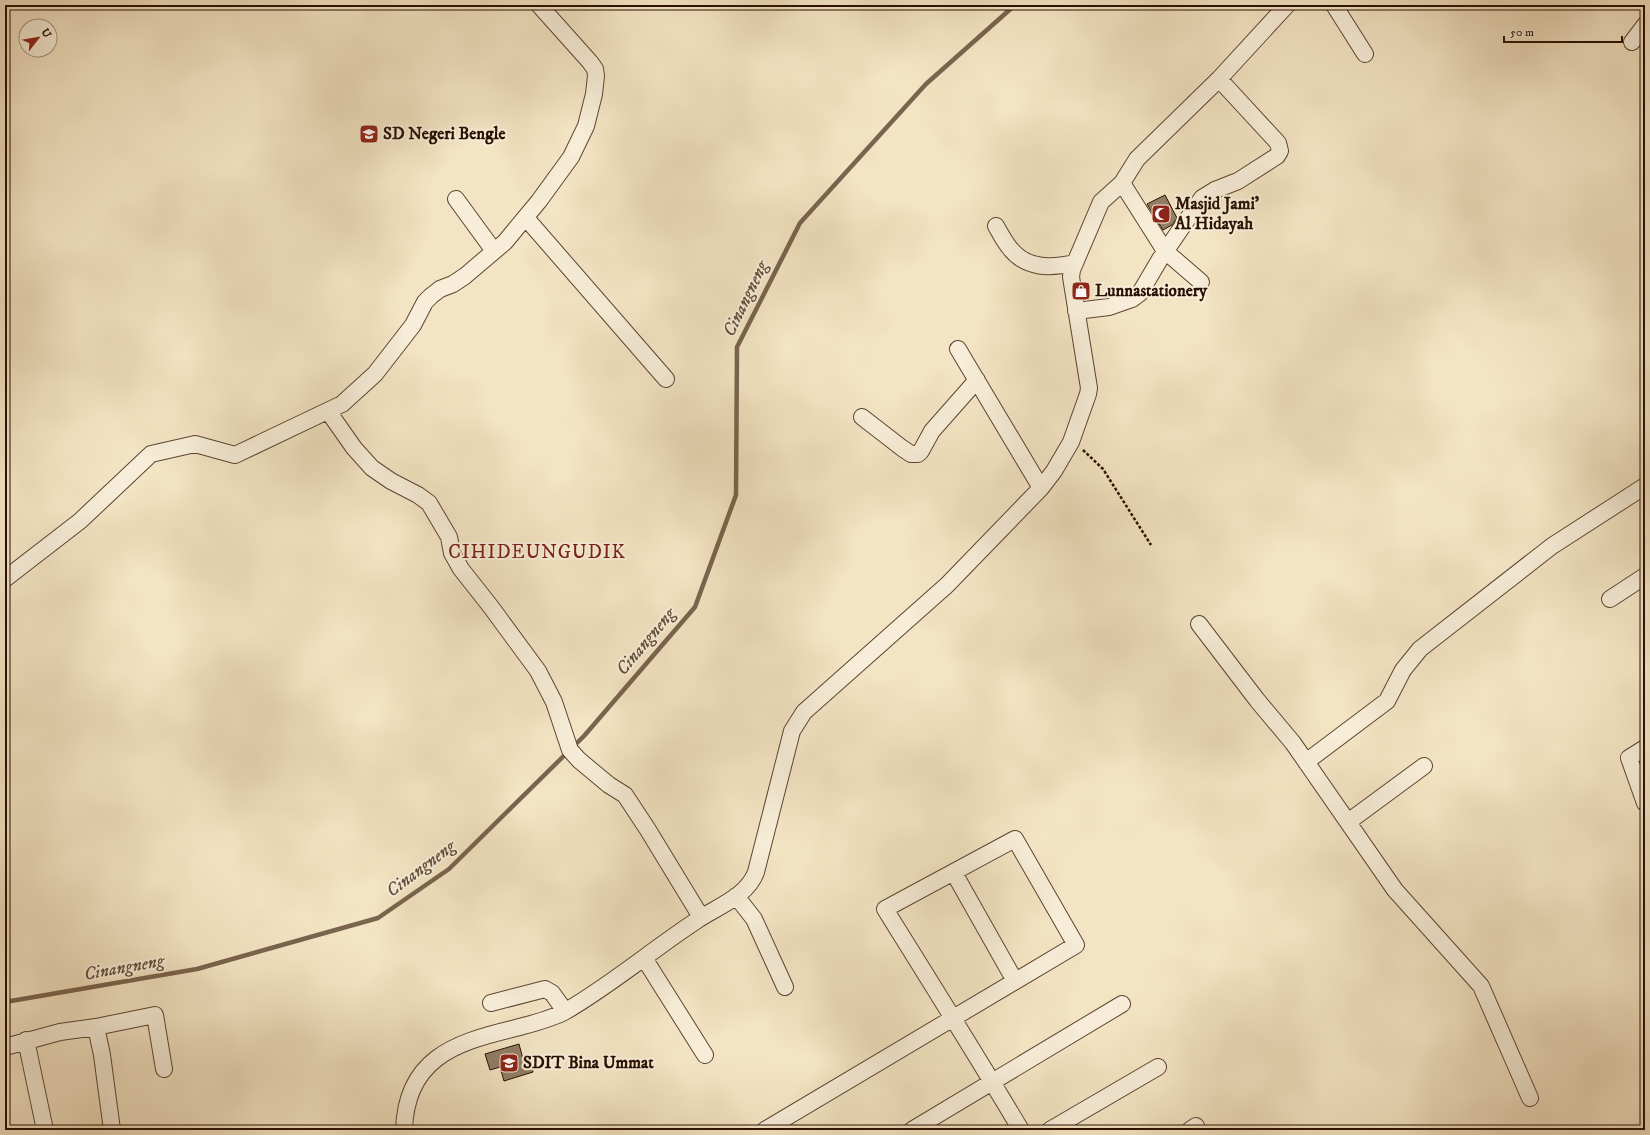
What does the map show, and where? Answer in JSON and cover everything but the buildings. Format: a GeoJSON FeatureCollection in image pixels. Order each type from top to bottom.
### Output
{"type":"FeatureCollection","features":[{"type":"Feature","properties":{"kind":"street"},"geometry":{"type":"LineString","coordinates":[[5,579],[80,521],[152,454],[195,444],[235,455],[342,404],[375,374],[413,324],[425,302],[431,296],[440,289],[453,284],[505,242],[526,218],[571,157],[586,126],[594,94],[596,76],[595,69],[539,5]]}},
{"type":"Feature","properties":{"kind":"street"},"geometry":{"type":"LineString","coordinates":[[404,1130],[407,1103],[416,1081],[426,1068],[443,1053],[479,1037],[546,1019],[565,1012],[644,958],[671,937],[736,896],[746,887],[754,876],[792,731],[804,712],[947,585],[1041,488],[1054,471],[1071,442],[1089,388],[1071,277],[1072,270],[1100,202],[1122,183],[1137,159],[1219,79],[1287,5]]}},
{"type":"Feature","properties":{"kind":"street"},"geometry":{"type":"LineString","coordinates":[[1334,5],[1365,54]]}},
{"type":"Feature","properties":{"kind":"street"},"geometry":{"type":"LineString","coordinates":[[1632,42],[1645,25]]}},
{"type":"Feature","properties":{"kind":"street"},"geometry":{"type":"LineString","coordinates":[[1076,311],[1109,308],[1132,299],[1140,293],[1165,251],[1202,198],[1215,190],[1238,181],[1277,156],[1280,151],[1278,143],[1219,79]]}},
{"type":"Feature","properties":{"kind":"street"},"geometry":{"type":"LineString","coordinates":[[1122,183],[1165,251],[1201,282]]}},
{"type":"Feature","properties":{"kind":"street"},"geometry":{"type":"LineString","coordinates":[[456,199],[494,251]]}},
{"type":"Feature","properties":{"kind":"street"},"geometry":{"type":"LineString","coordinates":[[526,218],[666,379]]}},
{"type":"Feature","properties":{"kind":"street"},"geometry":{"type":"LineString","coordinates":[[996,226],[1009,248],[1021,258],[1033,264],[1044,267],[1055,267],[1075,263]]}},
{"type":"Feature","properties":{"kind":"street"},"geometry":{"type":"LineString","coordinates":[[958,349],[1041,488]]}},
{"type":"Feature","properties":{"kind":"street"},"geometry":{"type":"LineString","coordinates":[[862,418],[911,454],[918,454],[932,431],[977,380]]}},
{"type":"Feature","properties":{"kind":"street"},"geometry":{"type":"LineString","coordinates":[[328,411],[354,448],[372,468],[429,503],[450,537],[452,553],[461,569],[538,671],[554,702],[562,730],[570,750],[579,760],[625,796],[648,830],[701,917]]}},
{"type":"Feature","properties":{"kind":"street"},"geometry":{"type":"LineString","coordinates":[[1306,762],[1387,701],[1403,670],[1420,650],[1552,546],[1645,486]]}},
{"type":"Feature","properties":{"kind":"street"},"geometry":{"type":"LineString","coordinates":[[1610,599],[1645,576]]}},
{"type":"Feature","properties":{"kind":"street"},"geometry":{"type":"LineString","coordinates":[[1199,624],[1235,672],[1294,743],[1395,890],[1481,986],[1530,1098]]}},
{"type":"Feature","properties":{"kind":"street"},"geometry":{"type":"LineString","coordinates":[[1645,748],[1629,758],[1645,803]]}},
{"type":"Feature","properties":{"kind":"street"},"geometry":{"type":"LineString","coordinates":[[1348,822],[1424,766]]}},
{"type":"Feature","properties":{"kind":"street"},"geometry":{"type":"LineString","coordinates":[[765,1130],[952,1018],[1015,981],[1076,944],[1015,839],[886,909],[952,1018],[1021,1130]]}},
{"type":"Feature","properties":{"kind":"street"},"geometry":{"type":"LineString","coordinates":[[954,873],[1015,981]]}},
{"type":"Feature","properties":{"kind":"street"},"geometry":{"type":"LineString","coordinates":[[736,896],[754,919],[785,987]]}},
{"type":"Feature","properties":{"kind":"street"},"geometry":{"type":"LineString","coordinates":[[644,958],[705,1055]]}},
{"type":"Feature","properties":{"kind":"street"},"geometry":{"type":"LineString","coordinates":[[491,1003],[545,989],[552,993],[565,1012]]}},
{"type":"Feature","properties":{"kind":"street"},"geometry":{"type":"LineString","coordinates":[[912,1130],[1122,1004]]}},
{"type":"Feature","properties":{"kind":"street"},"geometry":{"type":"LineString","coordinates":[[5,1047],[26,1040],[60,1032],[96,1028],[155,1015],[164,1069]]}},
{"type":"Feature","properties":{"kind":"street"},"geometry":{"type":"LineString","coordinates":[[96,1028],[102,1055],[112,1130]]}},
{"type":"Feature","properties":{"kind":"street"},"geometry":{"type":"LineString","coordinates":[[26,1040],[45,1130]]}},
{"type":"Feature","properties":{"kind":"street"},"geometry":{"type":"LineString","coordinates":[[1050,1130],[1158,1067]]}},
{"type":"Feature","properties":{"kind":"path"},"geometry":{"type":"LineString","coordinates":[[1071,442],[1087,452],[1103,469],[1151,545]]}},
{"type":"Feature","properties":{"kind":"waterway","name":"Cinangneng"},"geometry":{"type":"LineString","coordinates":[[5,1002],[197,969],[378,918],[449,869],[584,736],[695,607],[736,495],[737,347],[800,223],[926,84],[1015,5]]}},
{"type":"Feature","properties":{"kind":"place","name":"SD Negeri Bengle"},"geometry":{"type":"Point","coordinates":[369,134]}},
{"type":"Feature","properties":{"kind":"place","name":"Masjid Jami' Al Hidayah"},"geometry":{"type":"Point","coordinates":[1161,214]}},
{"type":"Feature","properties":{"kind":"place","name":"Lunnastationery"},"geometry":{"type":"Point","coordinates":[1081,291]}},
{"type":"Feature","properties":{"kind":"place","name":"SDIT Bina Ummat"},"geometry":{"type":"Point","coordinates":[509,1063]}},
{"type":"Feature","properties":{"kind":"district","name":"CIHIDEUNGUDIK"},"geometry":{"type":"Point","coordinates":[537,552]}}]}
